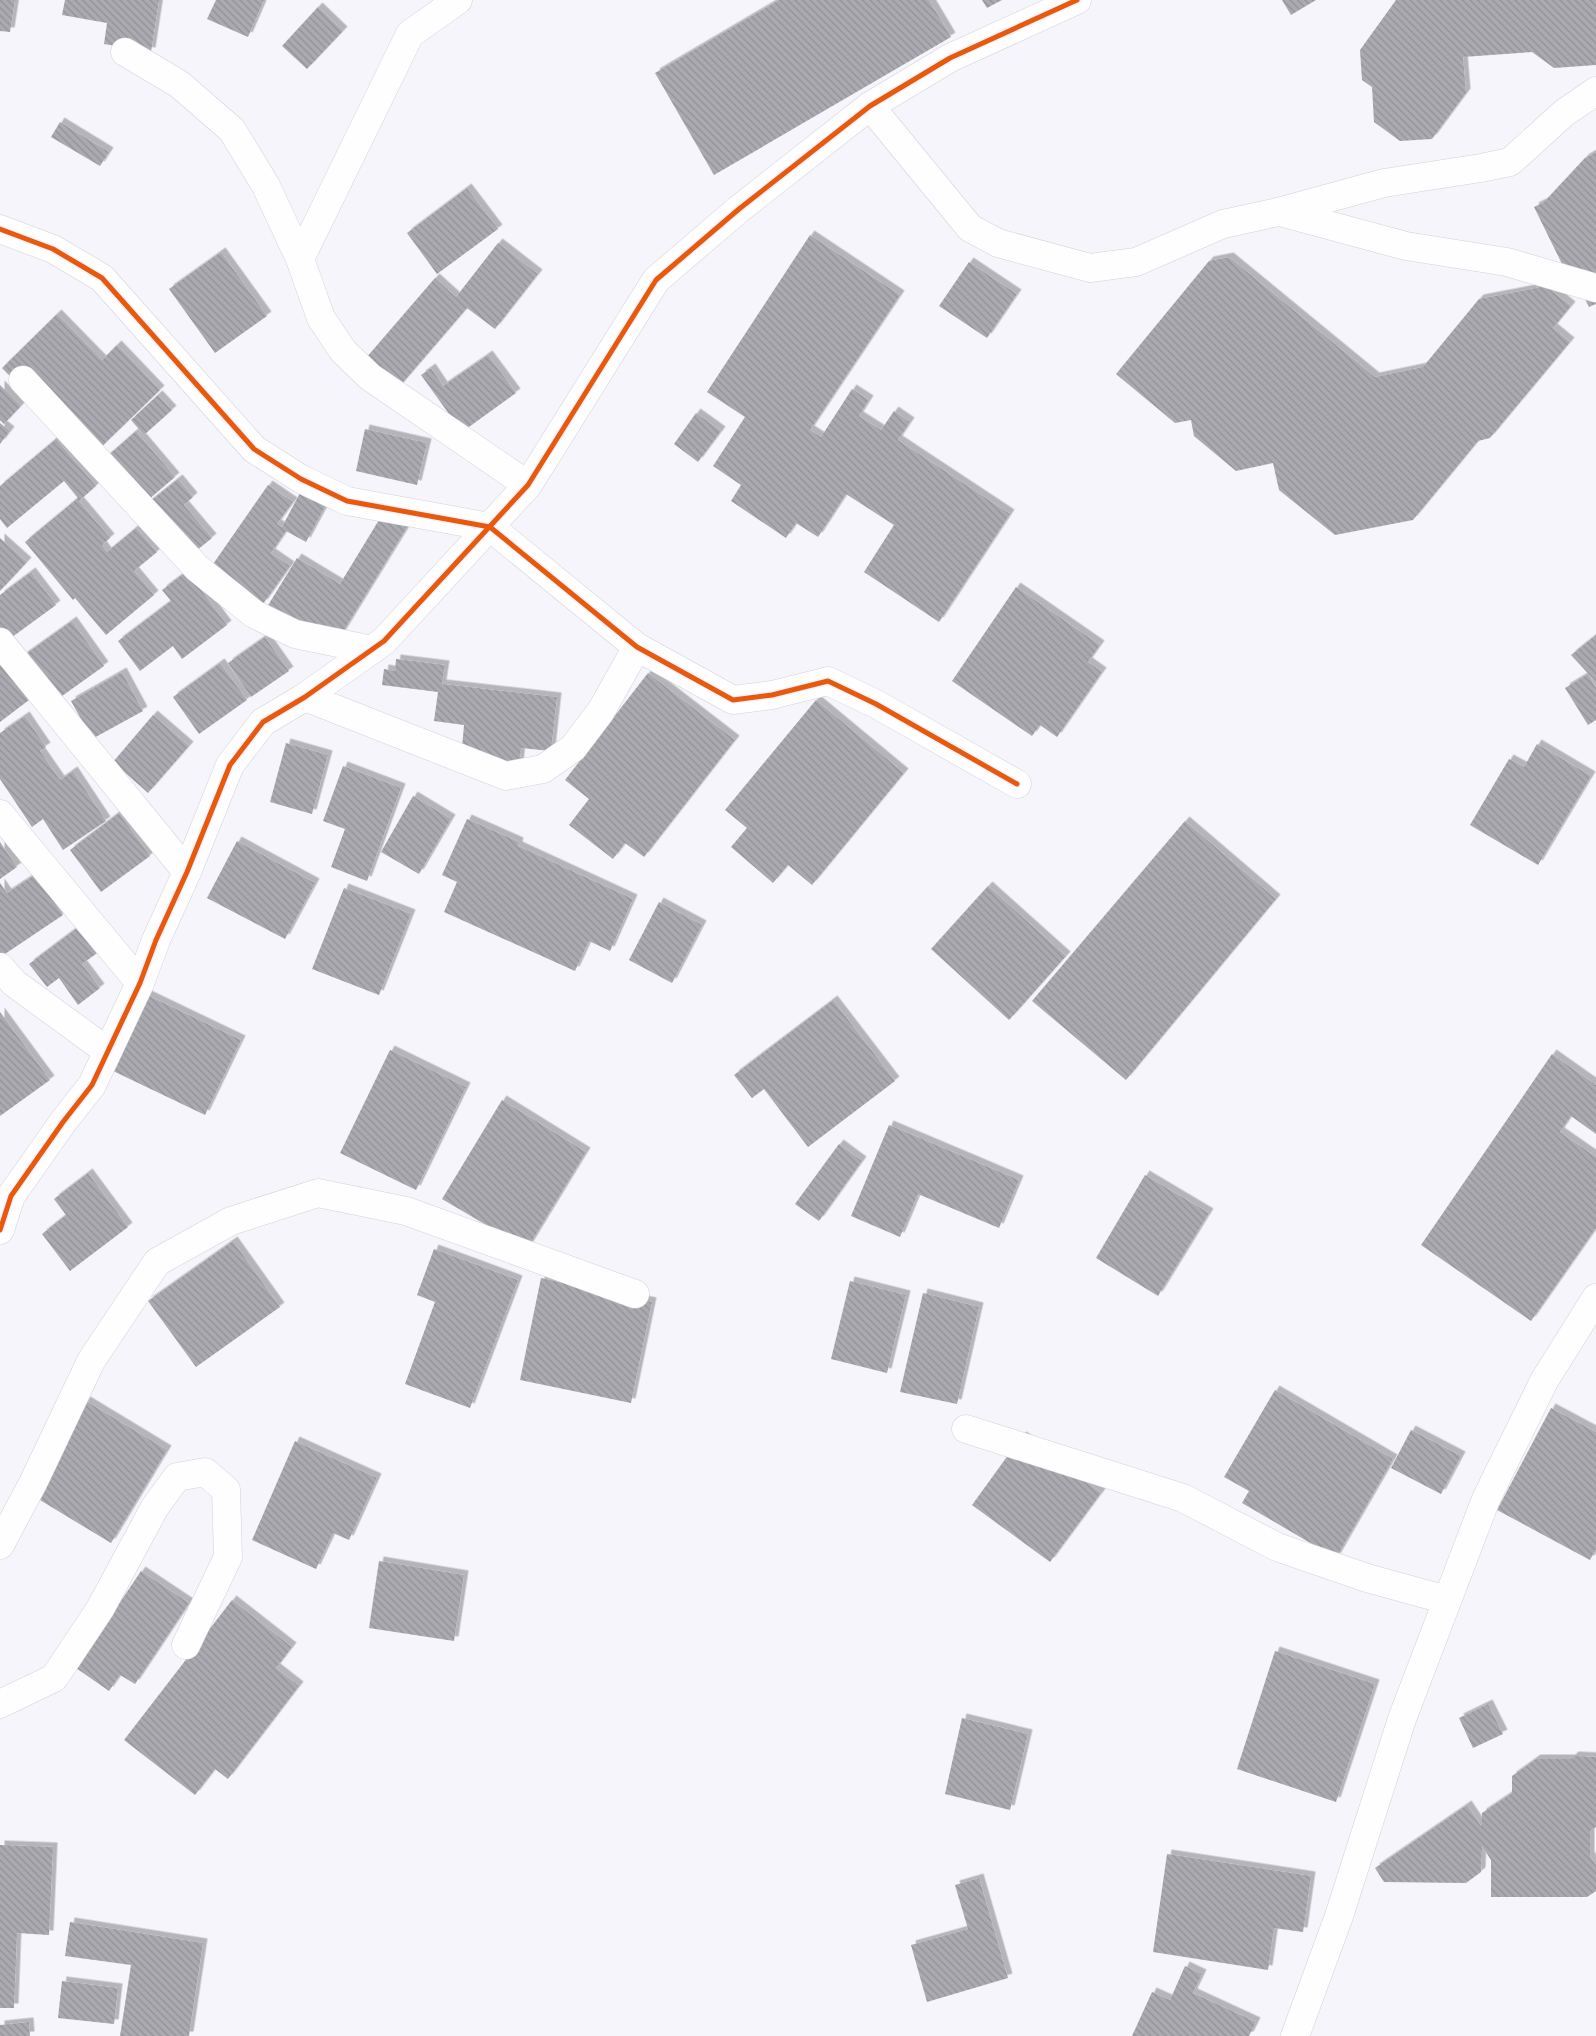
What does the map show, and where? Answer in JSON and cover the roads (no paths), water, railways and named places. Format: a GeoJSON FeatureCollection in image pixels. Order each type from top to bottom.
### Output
{"type":"FeatureCollection","features":[{"type":"Feature","properties":{"kind":"street"},"geometry":{"type":"LineString","coordinates":[[300,259],[410,34],[458,0]]}},
{"type":"Feature","properties":{"kind":"street"},"geometry":{"type":"LineString","coordinates":[[0,1230],[11,1196],[63,1122],[92,1085],[140,983],[156,940],[187,872],[230,765],[263,722],[305,697],[384,641],[528,485],[656,280],[740,209],[870,106],[950,58],[1076,0]]}},
{"type":"Feature","properties":{"kind":"street"},"geometry":{"type":"LineString","coordinates":[[125,52],[179,84],[232,130],[266,186],[300,259],[321,318],[343,350],[370,377],[528,485]]}},
{"type":"Feature","properties":{"kind":"street"},"geometry":{"type":"LineString","coordinates":[[870,106],[970,228],[998,243],[1090,268],[1136,262],[1223,224],[1278,212],[1384,183],[1510,162],[1564,113],[1596,91]]}},
{"type":"Feature","properties":{"kind":"street"},"geometry":{"type":"LineString","coordinates":[[1278,212],[1406,246],[1507,262],[1596,288]]}},
{"type":"Feature","properties":{"kind":"street"},"geometry":{"type":"LineString","coordinates":[[0,229],[53,249],[102,278],[254,449],[302,479],[347,501],[490,527],[637,647],[733,700],[772,695],[828,681],[876,704],[1018,784]]}},
{"type":"Feature","properties":{"kind":"street"},"geometry":{"type":"LineString","coordinates":[[23,380],[198,568],[254,614],[295,634],[372,650]]}},
{"type":"Feature","properties":{"kind":"street"},"geometry":{"type":"LineString","coordinates":[[0,642],[187,872]]}},
{"type":"Feature","properties":{"kind":"street"},"geometry":{"type":"LineString","coordinates":[[305,697],[506,776],[543,770],[573,748],[601,711],[637,647]]}},
{"type":"Feature","properties":{"kind":"street"},"geometry":{"type":"LineString","coordinates":[[0,814],[140,983]]}},
{"type":"Feature","properties":{"kind":"street"},"geometry":{"type":"LineString","coordinates":[[0,967],[14,983],[107,1051]]}},
{"type":"Feature","properties":{"kind":"street"},"geometry":{"type":"LineString","coordinates":[[0,1545],[33,1483],[92,1361],[157,1262],[231,1221],[318,1193],[406,1211],[635,1294]]}},
{"type":"Feature","properties":{"kind":"street"},"geometry":{"type":"LineString","coordinates":[[1295,2036],[1339,1916],[1402,1719],[1486,1500],[1540,1390],[1596,1298]]}},
{"type":"Feature","properties":{"kind":"street"},"geometry":{"type":"LineString","coordinates":[[966,1429],[1183,1498],[1277,1547],[1367,1578],[1447,1600]]}},
{"type":"Feature","properties":{"kind":"street"},"geometry":{"type":"LineString","coordinates":[[0,1704],[54,1678],[100,1609],[155,1508],[177,1478],[206,1472],[226,1490],[228,1557],[186,1645]]}}]}
